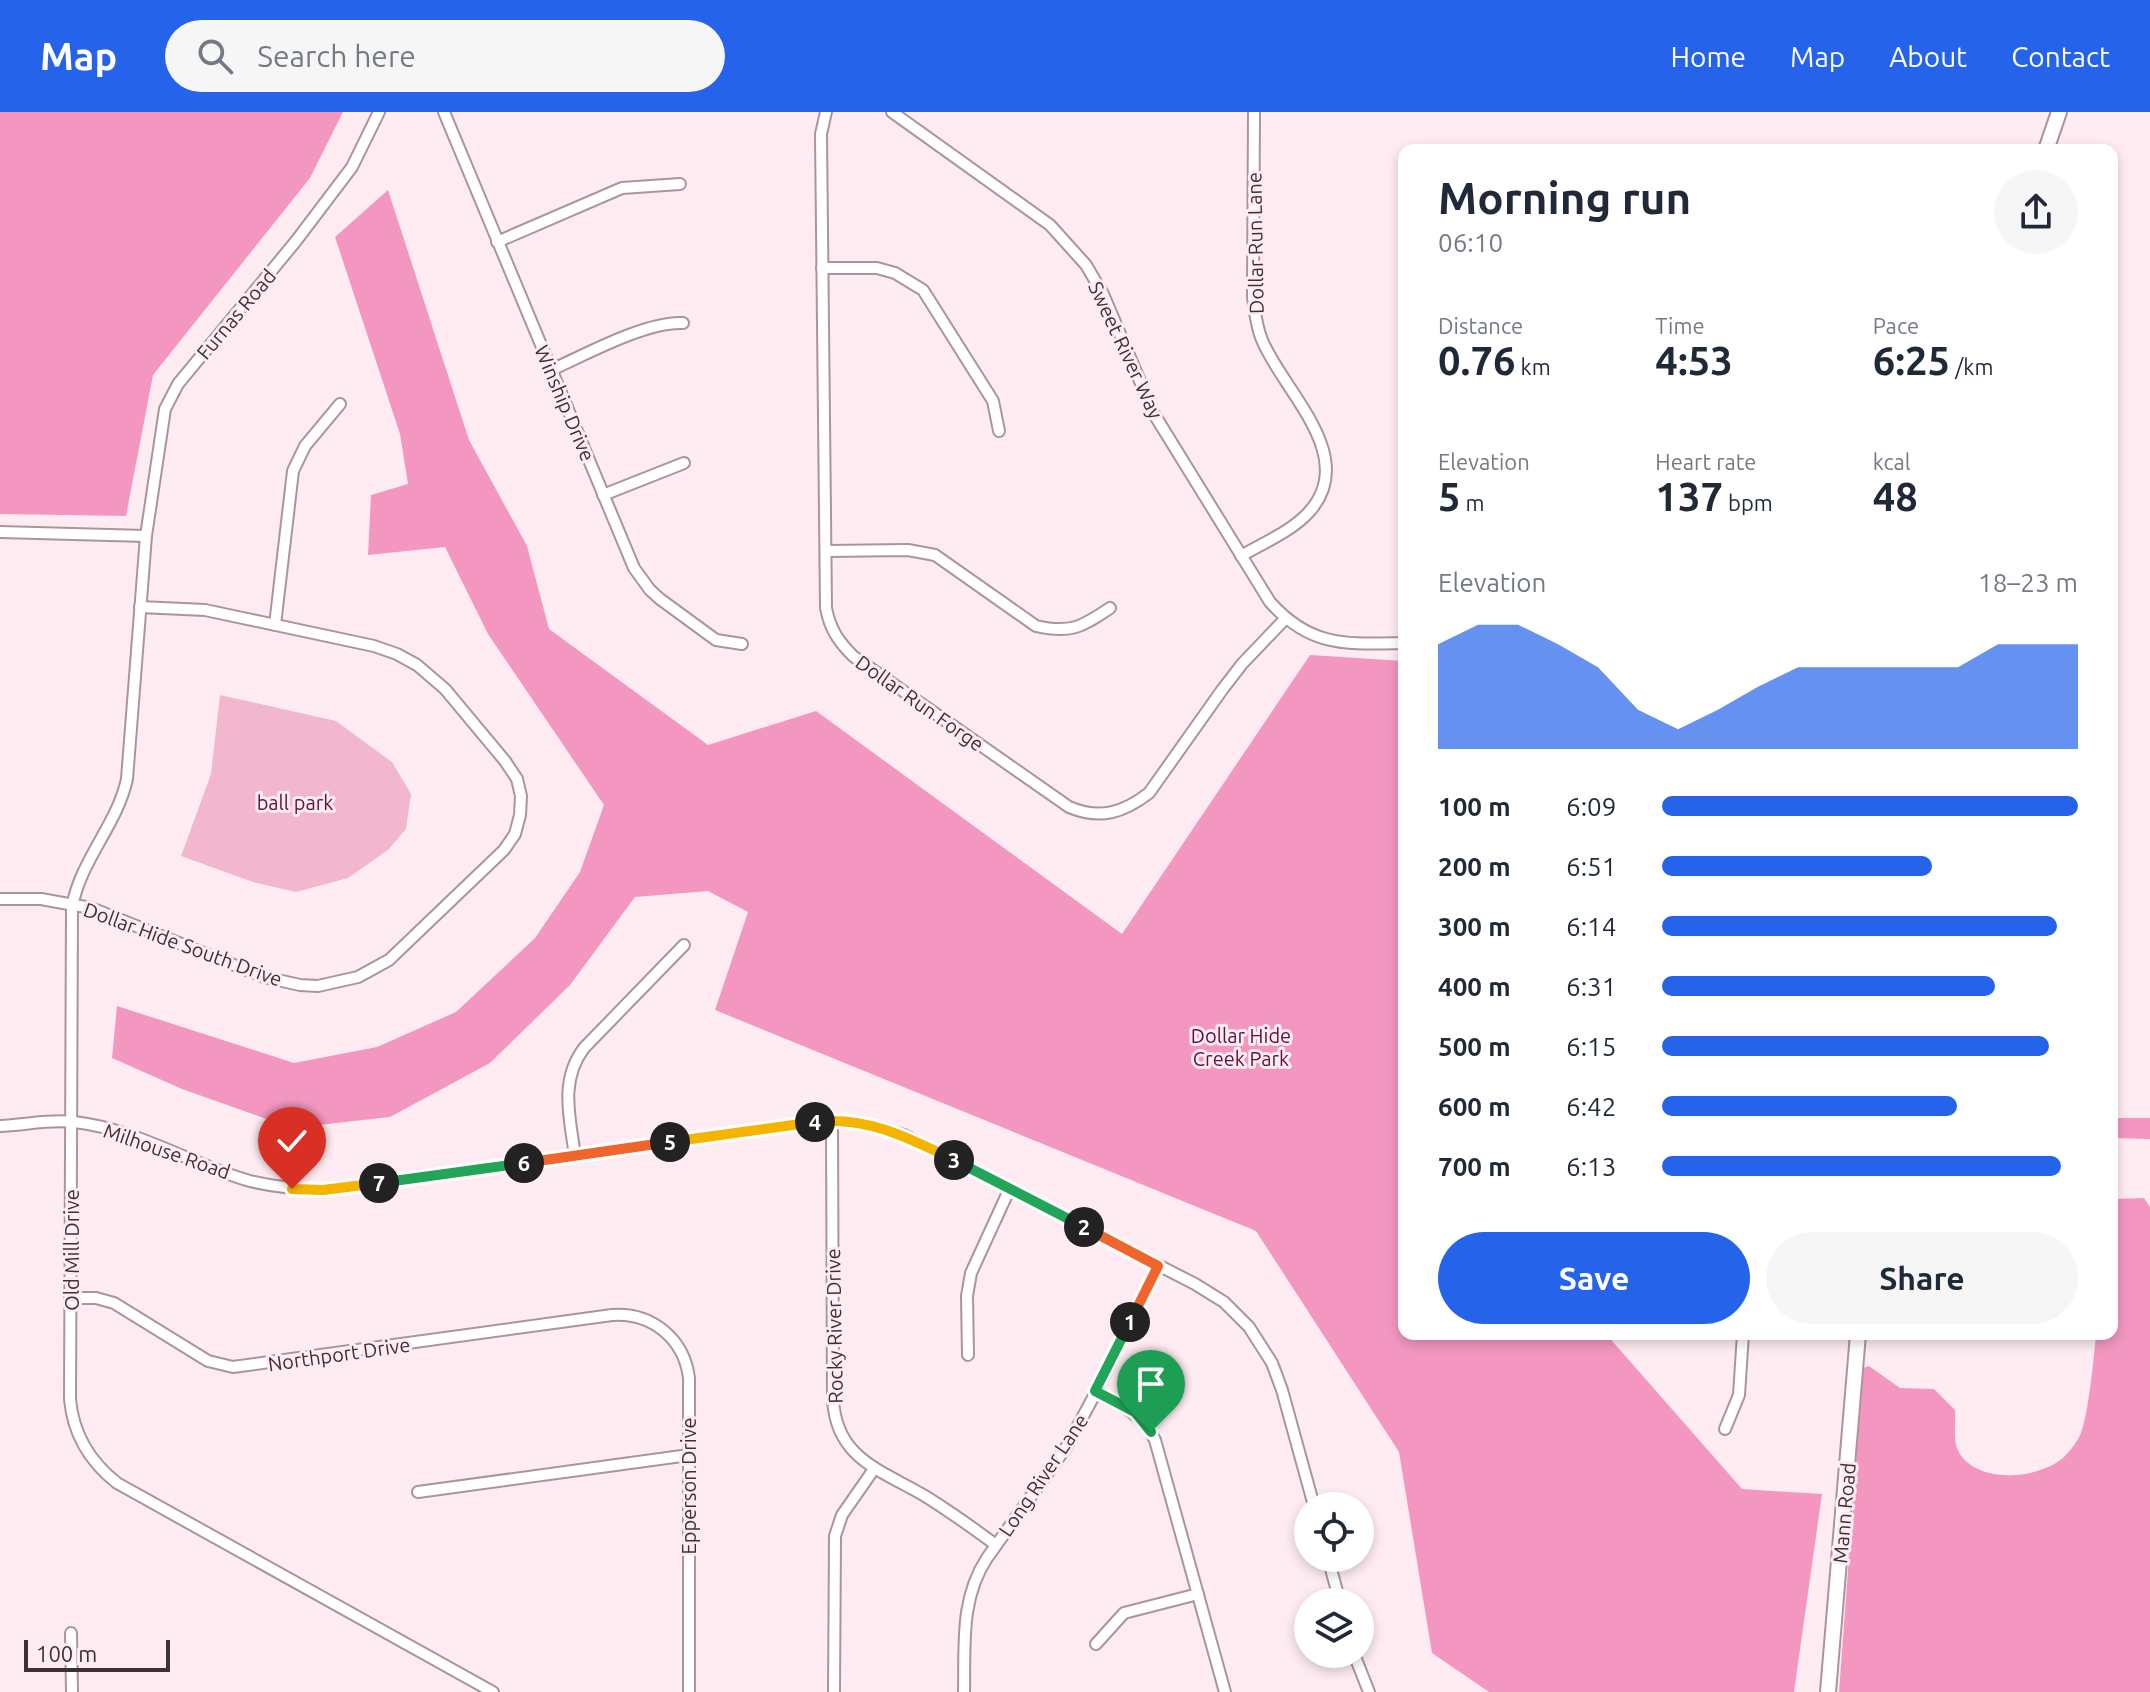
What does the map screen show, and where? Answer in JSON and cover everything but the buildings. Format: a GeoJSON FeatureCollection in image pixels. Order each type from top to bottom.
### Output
{"type":"FeatureCollection","features":[{"type":"Feature","properties":{"kind":"main road"},"geometry":{"type":"LineString","coordinates":[[2048,144],[2059,112]]}},
{"type":"Feature","properties":{"kind":"main road","name":"Mann Road"},"geometry":{"type":"LineString","coordinates":[[1828,1692],[1858,1340]]}},
{"type":"Feature","properties":{"kind":"street","name":"Furnas Road"},"geometry":{"type":"LineString","coordinates":[[142,583],[160,428],[175,388],[296,241],[352,167],[379,112]]}},
{"type":"Feature","properties":{"kind":"street","name":"Dollar Run Forge"},"geometry":{"type":"LineString","coordinates":[[826,112],[821,134],[826,608],[829,625],[838,640],[853,656],[1069,807],[1082,813],[1115,813],[1132,806],[1149,793],[1242,664],[1285,619]]}},
{"type":"Feature","properties":{"kind":"street","name":"Sweet River Way"},"geometry":{"type":"LineString","coordinates":[[892,112],[1050,225],[1086,265],[1103,294],[1154,414],[1270,602],[1285,619],[1323,640],[1351,644],[1398,643]]}},
{"type":"Feature","properties":{"kind":"street","name":"Dollar Run Lane"},"geometry":{"type":"LineString","coordinates":[[1241,556],[1310,511],[1325,480],[1326,460],[1321,440],[1270,356],[1256,323],[1253,297],[1254,112]]}},
{"type":"Feature","properties":{"kind":"street","name":"Winship Drive"},"geometry":{"type":"LineString","coordinates":[[448,114],[497,242],[634,568],[650,590],[716,640],[742,644]]}},
{"type":"Feature","properties":{"kind":"street"},"geometry":{"type":"LineString","coordinates":[[497,242],[622,188],[680,184]]}},
{"type":"Feature","properties":{"kind":"street"},"geometry":{"type":"LineString","coordinates":[[822,268],[877,268],[895,273],[923,290],[993,401],[999,431]]}},
{"type":"Feature","properties":{"kind":"street"},"geometry":{"type":"LineString","coordinates":[[551,370],[638,332],[683,323]]}},
{"type":"Feature","properties":{"kind":"street"},"geometry":{"type":"LineString","coordinates":[[140,607],[196,609],[275,625],[293,471],[305,446],[340,404]]}},
{"type":"Feature","properties":{"kind":"street"},"geometry":{"type":"LineString","coordinates":[[603,495],[684,463]]}},
{"type":"Feature","properties":{"kind":"street"},"geometry":{"type":"LineString","coordinates":[[0,532],[146,536]]}},
{"type":"Feature","properties":{"kind":"street"},"geometry":{"type":"LineString","coordinates":[[826,551],[908,550],[935,555],[1036,626],[1054,630],[1085,625],[1110,608]]}},
{"type":"Feature","properties":{"kind":"street","name":"Old Mill Drive"},"geometry":{"type":"LineString","coordinates":[[142,583],[127,779],[117,810],[86,862],[73,903],[71,1412],[81,1443],[106,1474],[493,1692]]}},
{"type":"Feature","properties":{"kind":"street","name":"Dollar Hide South Drive"},"geometry":{"type":"LineString","coordinates":[[0,899],[73,903],[277,981],[318,986],[366,973],[397,954],[504,850],[518,825],[519,787],[511,768],[445,689],[425,670],[388,650],[275,625]]}},
{"type":"Feature","properties":{"kind":"street"},"geometry":{"type":"LineString","coordinates":[[575,1156],[567,1090],[576,1060],[684,945]]}},
{"type":"Feature","properties":{"kind":"street","name":"Milhouse Road"},"geometry":{"type":"LineString","coordinates":[[0,1126],[71,1122],[120,1131],[251,1181],[301,1189],[341,1188],[832,1121],[876,1126],[904,1135],[1010,1188],[1224,1302],[1262,1345],[1280,1383],[1310,1492]]}},
{"type":"Feature","properties":{"kind":"street","name":"Rocky River Drive"},"geometry":{"type":"LineString","coordinates":[[832,1121],[833,1404],[838,1425],[847,1444],[861,1460],[927,1497],[996,1545]]}},
{"type":"Feature","properties":{"kind":"street"},"geometry":{"type":"LineString","coordinates":[[968,1355],[967,1296],[971,1273],[1010,1188]]}},
{"type":"Feature","properties":{"kind":"street","name":"Long River Lane"},"geometry":{"type":"LineString","coordinates":[[964,1692],[965,1622],[968,1601],[980,1569],[1067,1446],[1158,1266]]}},
{"type":"Feature","properties":{"kind":"street","name":"Northport Drive"},"geometry":{"type":"LineString","coordinates":[[70,1298],[96,1298],[114,1303],[208,1361],[233,1367],[624,1315]]}},
{"type":"Feature","properties":{"kind":"street","name":"Epperson Drive"},"geometry":{"type":"LineString","coordinates":[[624,1315],[649,1321],[671,1337],[683,1356],[689,1378],[689,1692]]}},
{"type":"Feature","properties":{"kind":"street"},"geometry":{"type":"LineString","coordinates":[[1725,1429],[1739,1395],[1743,1340]]}},
{"type":"Feature","properties":{"kind":"street"},"geometry":{"type":"LineString","coordinates":[[1095,1391],[1135,1412],[1155,1440],[1225,1692]]}},
{"type":"Feature","properties":{"kind":"street"},"geometry":{"type":"LineString","coordinates":[[418,1492],[689,1455]]}},
{"type":"Feature","properties":{"kind":"street"},"geometry":{"type":"LineString","coordinates":[[834,1692],[835,1536],[842,1515],[874,1469]]}},
{"type":"Feature","properties":{"kind":"street"},"geometry":{"type":"LineString","coordinates":[[1096,1644],[1124,1613],[1198,1594]]}},
{"type":"Feature","properties":{"kind":"street"},"geometry":{"type":"LineString","coordinates":[[71,1633],[72,1692]]}},
{"type":"Feature","properties":{"kind":"street"},"geometry":{"type":"LineString","coordinates":[[1360,1668],[1369,1692]]}},
{"type":"Feature","properties":{"kind":"green space"},"geometry":{"type":"Polygon","coordinates":[[[0,112],[343,112],[310,178],[153,375],[126,516],[0,514],[0,112]]]}},
{"type":"Feature","properties":{"kind":"green space","name":"Dollar Hide Creek Park"},"geometry":{"type":"Polygon","coordinates":[[[388,190],[469,440],[527,546],[549,629],[708,745],[816,711],[1122,934],[1310,655],[1398,661],[1398,1340],[1611,1340],[1742,1489],[1822,1494],[1794,1692],[1489,1692],[1432,1653],[1399,1452],[1256,1231],[715,1010],[748,912],[708,891],[635,897],[570,985],[490,1063],[390,1117],[292,1128],[182,1089],[112,1058],[117,1006],[294,1063],[377,1047],[456,1012],[535,938],[580,872],[604,805],[488,634],[445,547],[368,555],[371,495],[408,484],[400,434],[335,237],[388,190]]]}},
{"type":"Feature","properties":{"kind":"green space","name":"ball park"},"geometry":{"type":"Polygon","coordinates":[[[220,695],[336,721],[392,762],[411,794],[406,829],[388,850],[348,878],[296,892],[253,882],[181,856],[211,774],[220,695]]]}},
{"type":"Feature","properties":{"kind":"green space"},"geometry":{"type":"Polygon","coordinates":[[[2118,1118],[2150,1118],[2150,1139],[2118,1138],[2118,1118]]]}},
{"type":"Feature","properties":{"kind":"green space"},"geometry":{"type":"Polygon","coordinates":[[[2144,1198],[2150,1207],[2150,1692],[1839,1692],[1863,1368],[1869,1366],[1900,1388],[1934,1389],[1955,1410],[1957,1448],[1965,1460],[1976,1468],[1990,1473],[2022,1474],[2038,1471],[2063,1458],[2082,1431],[2095,1340],[2118,1340],[2118,1199],[2144,1198]]]}},
{"type":"Feature","properties":{"kind":"route"},"geometry":{"type":"LineString","coordinates":[[292,1189],[341,1188],[823,1121],[876,1126],[904,1135],[1158,1266],[1095,1391],[1135,1412],[1151,1432]]}}]}
